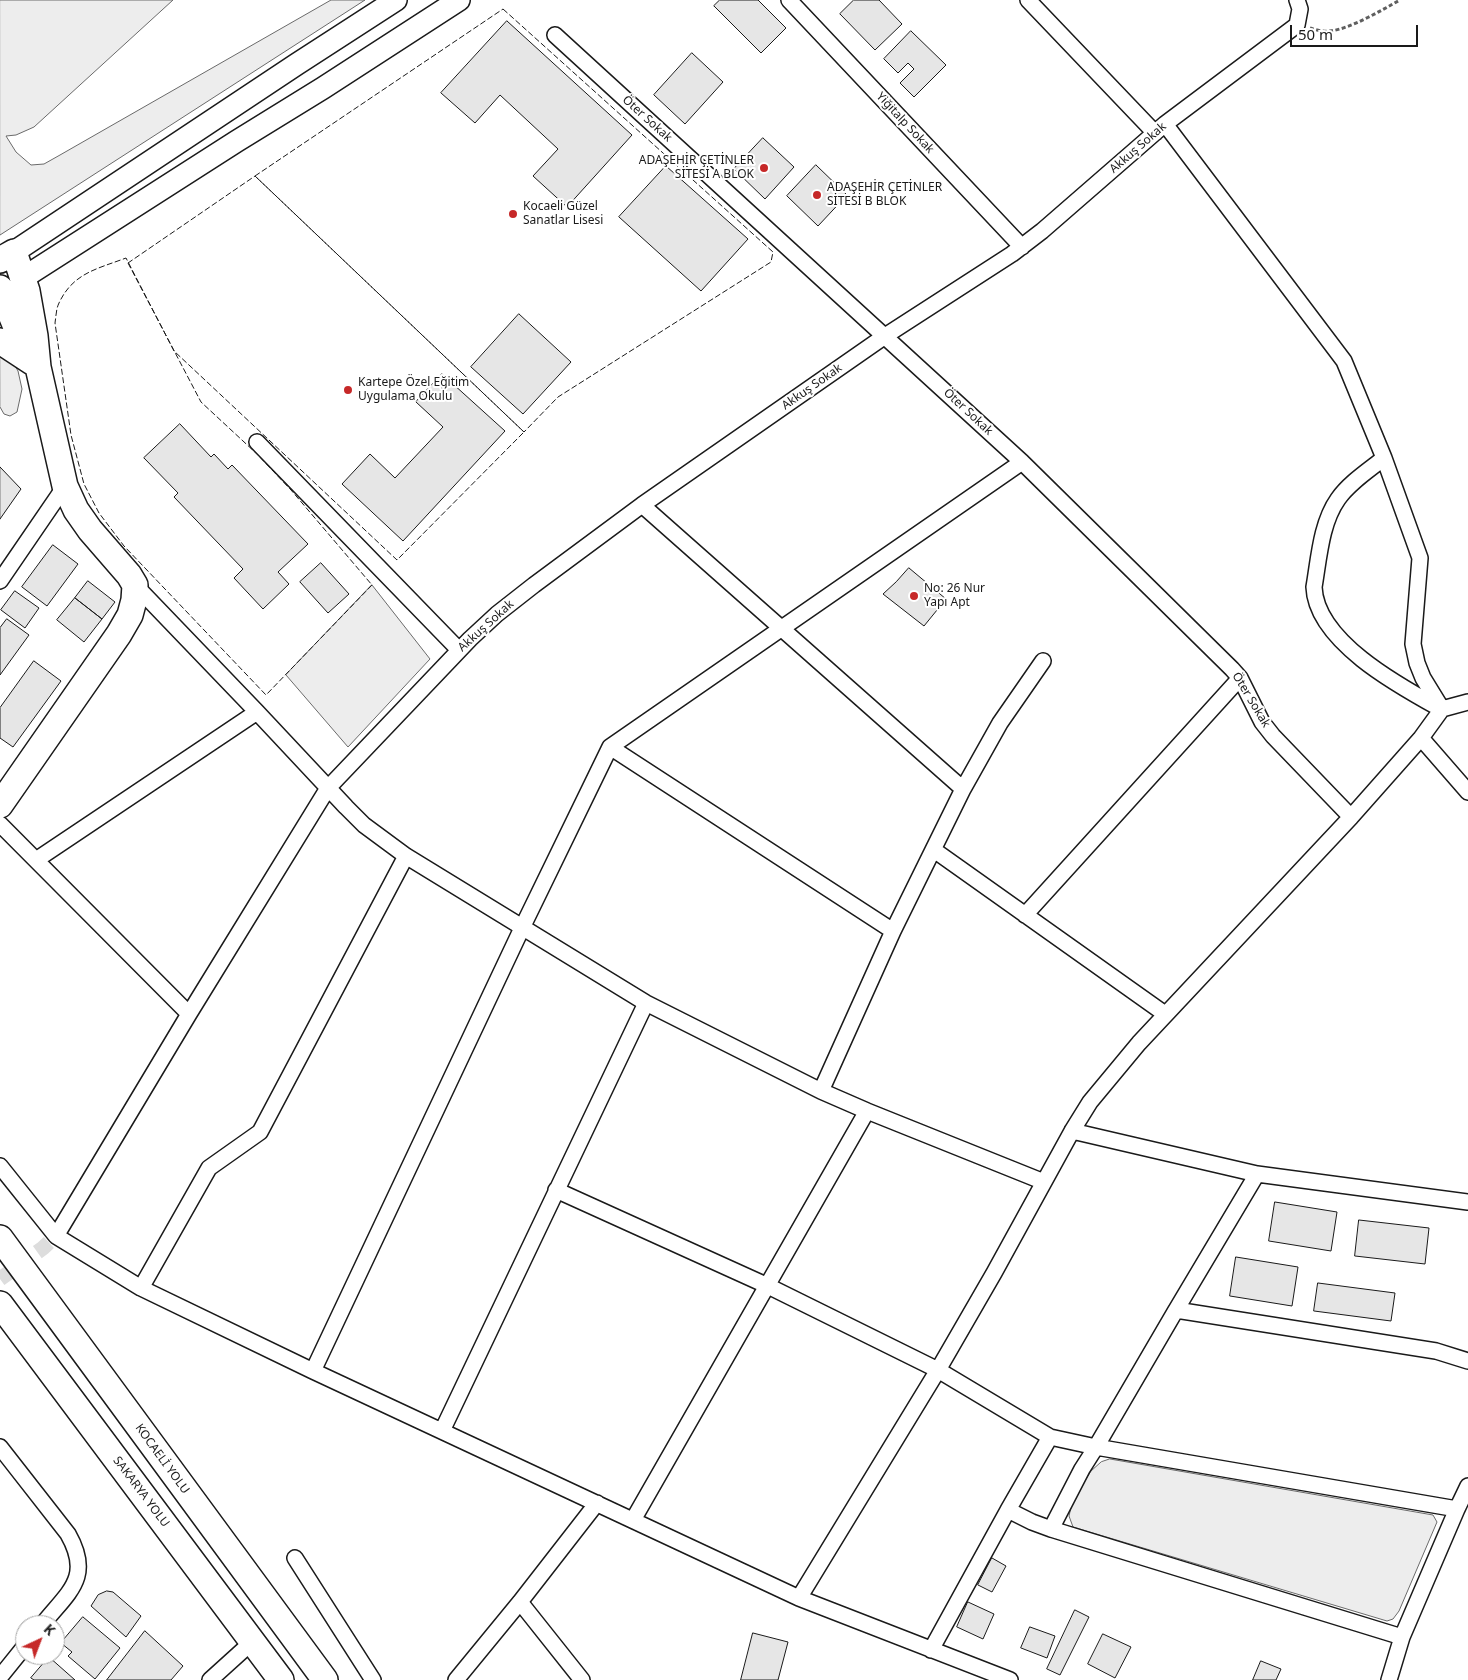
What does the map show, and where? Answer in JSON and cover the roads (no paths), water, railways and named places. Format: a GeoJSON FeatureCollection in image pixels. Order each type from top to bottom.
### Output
{"type":"FeatureCollection","features":[{"type":"Feature","properties":{"kind":"highway"},"geometry":{"type":"LineString","coordinates":[[0,805],[119,634],[130,615],[135,585],[129,575],[90,530],[76,510],[65,486],[38,367],[32,312],[23,278],[7,256]]}},
{"type":"Feature","properties":{"kind":"highway"},"geometry":{"type":"LineString","coordinates":[[23,278],[0,290],[18,332],[38,367]]}},
{"type":"Feature","properties":{"kind":"highway"},"geometry":{"type":"LineString","coordinates":[[0,341],[38,367]]}},
{"type":"Feature","properties":{"kind":"highway","name":"KOCAELİ YOLU"},"geometry":{"type":"LineString","coordinates":[[1,1239],[325,1680]]}},
{"type":"Feature","properties":{"kind":"highway","name":"SAKARYA YOLU"},"geometry":{"type":"LineString","coordinates":[[0,1304],[281,1680]]}},
{"type":"Feature","properties":{"kind":"main road"},"geometry":{"type":"LineString","coordinates":[[7,256],[396,0]]}},
{"type":"Feature","properties":{"kind":"main road"},"geometry":{"type":"LineString","coordinates":[[23,278],[459,0]]}},
{"type":"Feature","properties":{"kind":"street","name":"Yiğitalp Sokak"},"geometry":{"type":"LineString","coordinates":[[789,0],[1022,247]]}},
{"type":"Feature","properties":{"kind":"street"},"geometry":{"type":"LineString","coordinates":[[1028,0],[1160,128],[1344,361],[1384,458],[1420,558],[1413,644],[1417,663],[1423,678],[1442,709]]}},
{"type":"Feature","properties":{"kind":"street","name":"Akkuş Sokak"},"geometry":{"type":"LineString","coordinates":[[56,1236],[189,1014],[328,788],[458,650],[497,614],[642,505],[885,336],[1022,247],[1160,128],[1297,25],[1300,9],[1297,0]]}},
{"type":"Feature","properties":{"kind":"street","name":"Öter Sokak"},"geometry":{"type":"LineString","coordinates":[[555,35],[1022,462],[1240,678],[1262,722],[1273,736],[1351,817]]}},
{"type":"Feature","properties":{"kind":"street"},"geometry":{"type":"LineString","coordinates":[[257,442],[458,650]]}},
{"type":"Feature","properties":{"kind":"street"},"geometry":{"type":"LineString","coordinates":[[1384,458],[1345,490],[1337,500],[1326,524],[1314,587],[1315,597],[1326,620],[1348,647],[1402,688],[1442,709]]}},
{"type":"Feature","properties":{"kind":"street"},"geometry":{"type":"LineString","coordinates":[[313,1371],[522,928],[610,747],[1022,462]]}},
{"type":"Feature","properties":{"kind":"street"},"geometry":{"type":"LineString","coordinates":[[0,581],[65,486]]}},
{"type":"Feature","properties":{"kind":"street"},"geometry":{"type":"LineString","coordinates":[[642,505],[963,789]]}},
{"type":"Feature","properties":{"kind":"street"},"geometry":{"type":"LineString","coordinates":[[135,585],[364,825],[406,856],[646,1003],[821,1091],[1044,1182]]}},
{"type":"Feature","properties":{"kind":"street"},"geometry":{"type":"LineString","coordinates":[[821,1091],[893,931],[963,789],[1000,723],[1043,661]]}},
{"type":"Feature","properties":{"kind":"street"},"geometry":{"type":"LineString","coordinates":[[1025,915],[1240,678]]}},
{"type":"Feature","properties":{"kind":"street"},"geometry":{"type":"LineString","coordinates":[[799,1598],[938,1370],[999,1265],[1082,1114],[1139,1042],[1351,817],[1421,738],[1442,709],[1468,702]]}},
{"type":"Feature","properties":{"kind":"street"},"geometry":{"type":"LineString","coordinates":[[36,860],[257,712]]}},
{"type":"Feature","properties":{"kind":"street"},"geometry":{"type":"LineString","coordinates":[[1421,738],[1468,792]]}},
{"type":"Feature","properties":{"kind":"street"},"geometry":{"type":"LineString","coordinates":[[610,747],[893,931]]}},
{"type":"Feature","properties":{"kind":"street"},"geometry":{"type":"LineString","coordinates":[[0,824],[189,1014]]}},
{"type":"Feature","properties":{"kind":"street"},"geometry":{"type":"LineString","coordinates":[[934,850],[1165,1014]]}},
{"type":"Feature","properties":{"kind":"street"},"geometry":{"type":"LineString","coordinates":[[141,1288],[209,1168],[260,1132],[406,856]]}},
{"type":"Feature","properties":{"kind":"street"},"geometry":{"type":"LineString","coordinates":[[442,1431],[646,1003]]}},
{"type":"Feature","properties":{"kind":"street"},"geometry":{"type":"LineString","coordinates":[[633,1520],[867,1111]]}},
{"type":"Feature","properties":{"kind":"street"},"geometry":{"type":"LineString","coordinates":[[1072,1131],[1257,1174],[1468,1202]]}},
{"type":"Feature","properties":{"kind":"street"},"geometry":{"type":"LineString","coordinates":[[0,1166],[56,1236],[141,1288],[313,1371],[799,1598],[931,1650],[979,1675],[1010,1680]]}},
{"type":"Feature","properties":{"kind":"street"},"geometry":{"type":"LineString","coordinates":[[1051,1529],[1082,1469],[1257,1174]]}},
{"type":"Feature","properties":{"kind":"street"},"geometry":{"type":"LineString","coordinates":[[556,1190],[768,1286],[938,1370],[1050,1437],[1460,1514]]}},
{"type":"Feature","properties":{"kind":"street"},"geometry":{"type":"LineString","coordinates":[[1176,1310],[1436,1351],[1468,1361]]}},
{"type":"Feature","properties":{"kind":"street"},"geometry":{"type":"LineString","coordinates":[[931,1650],[1050,1437]]}},
{"type":"Feature","properties":{"kind":"street"},"geometry":{"type":"LineString","coordinates":[[0,1447],[68,1534],[75,1546],[79,1572],[76,1582],[50,1615]]}},
{"type":"Feature","properties":{"kind":"street"},"geometry":{"type":"LineString","coordinates":[[1389,1680],[1402,1637],[1460,1514],[1468,1486]]}},
{"type":"Feature","properties":{"kind":"street"},"geometry":{"type":"LineString","coordinates":[[456,1680],[520,1602],[597,1502]]}},
{"type":"Feature","properties":{"kind":"street"},"geometry":{"type":"LineString","coordinates":[[1008,1510],[1051,1529],[1402,1637]]}},
{"type":"Feature","properties":{"kind":"street"},"geometry":{"type":"LineString","coordinates":[[295,1558],[373,1680]]}},
{"type":"Feature","properties":{"kind":"street"},"geometry":{"type":"LineString","coordinates":[[520,1602],[582,1680]]}},
{"type":"Feature","properties":{"kind":"street"},"geometry":{"type":"LineString","coordinates":[[210,1680],[252,1642]]}},
{"type":"Feature","properties":{"kind":"street"},"geometry":{"type":"LineString","coordinates":[[0,1677],[15,1658]]}},
{"type":"Feature","properties":{"kind":"tunnel"},"geometry":{"type":"LineString","coordinates":[[0,1279],[43,1248],[56,1236]]}},
{"type":"Feature","properties":{"kind":"place","name":"ADAŞEHİR ÇETİNLER SİTESİ A BLOK"},"geometry":{"type":"Point","coordinates":[764,168]}},
{"type":"Feature","properties":{"kind":"place","name":"ADAŞEHİR ÇETİNLER SİTESİ B BLOK"},"geometry":{"type":"Point","coordinates":[817,195]}},
{"type":"Feature","properties":{"kind":"place","name":"Kocaeli Güzel Sanatlar Lisesi"},"geometry":{"type":"Point","coordinates":[513,214]}},
{"type":"Feature","properties":{"kind":"place","name":"Kartepe Özel Eğitim Uygulama Okulu"},"geometry":{"type":"Point","coordinates":[348,390]}},
{"type":"Feature","properties":{"kind":"place","name":"No: 26 Nur Yapı Apt"},"geometry":{"type":"Point","coordinates":[914,596]}}]}
